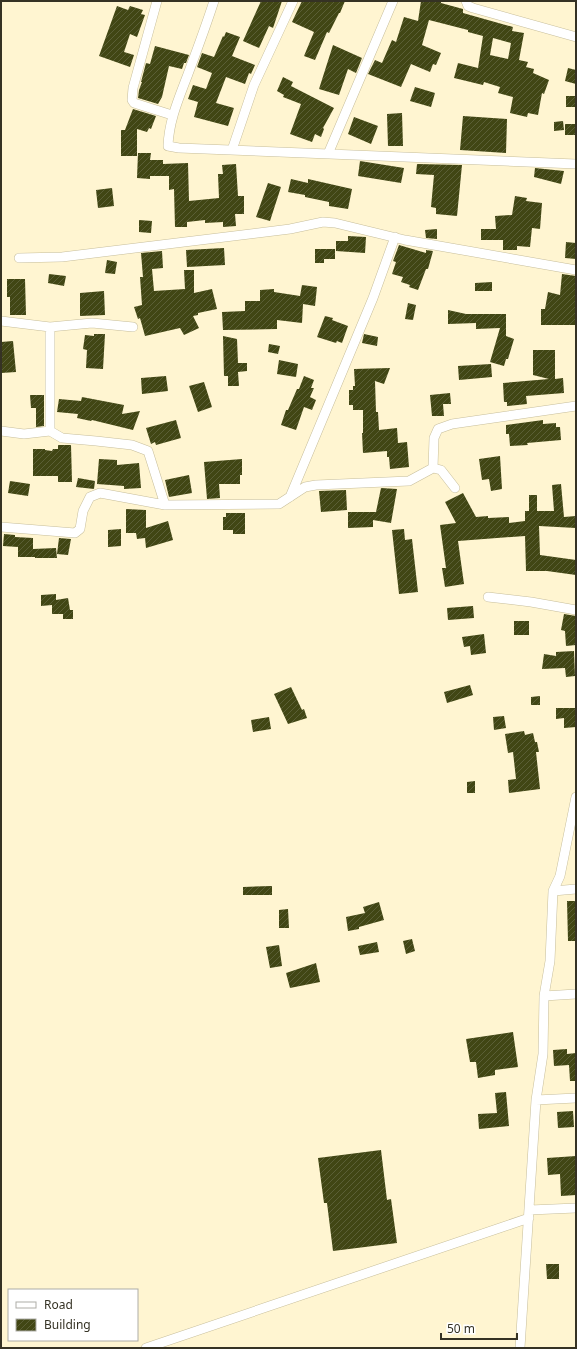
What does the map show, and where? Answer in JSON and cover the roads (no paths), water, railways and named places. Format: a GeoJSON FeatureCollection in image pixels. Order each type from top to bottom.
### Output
{"type":"FeatureCollection","features":[{"type":"Feature","properties":{"kind":"street"},"geometry":{"type":"LineString","coordinates":[[157,1],[133,88],[132,100],[134,103],[172,115]]}},
{"type":"Feature","properties":{"kind":"street"},"geometry":{"type":"LineString","coordinates":[[214,1],[172,115],[168,133],[168,146],[179,148],[576,164]]}},
{"type":"Feature","properties":{"kind":"street"},"geometry":{"type":"LineString","coordinates":[[232,150],[254,85],[294,1]]}},
{"type":"Feature","properties":{"kind":"street"},"geometry":{"type":"LineString","coordinates":[[328,154],[393,1]]}},
{"type":"Feature","properties":{"kind":"street"},"geometry":{"type":"LineString","coordinates":[[466,1],[468,6],[473,8],[576,37]]}},
{"type":"Feature","properties":{"kind":"street"},"geometry":{"type":"LineString","coordinates":[[19,258],[62,257],[290,228],[323,222],[335,223],[395,237],[576,270]]}},
{"type":"Feature","properties":{"kind":"street"},"geometry":{"type":"LineString","coordinates":[[290,497],[373,298],[395,237]]}},
{"type":"Feature","properties":{"kind":"street"},"geometry":{"type":"LineString","coordinates":[[1,321],[50,327],[92,323],[133,327]]}},
{"type":"Feature","properties":{"kind":"street"},"geometry":{"type":"LineString","coordinates":[[50,327],[50,431]]}},
{"type":"Feature","properties":{"kind":"street"},"geometry":{"type":"LineString","coordinates":[[433,468],[434,438],[438,429],[452,424],[576,406]]}},
{"type":"Feature","properties":{"kind":"street"},"geometry":{"type":"LineString","coordinates":[[1,431],[24,434],[50,431],[62,438],[132,445],[148,451],[165,505]]}},
{"type":"Feature","properties":{"kind":"street"},"geometry":{"type":"LineString","coordinates":[[1,527],[75,533],[80,529],[83,511],[90,497],[100,493],[165,505],[280,504],[305,487],[316,485],[409,481],[433,468],[441,470],[455,488]]}},
{"type":"Feature","properties":{"kind":"street"},"geometry":{"type":"LineString","coordinates":[[488,597],[531,602],[576,610]]}},
{"type":"Feature","properties":{"kind":"street"},"geometry":{"type":"LineString","coordinates":[[520,1348],[536,1100],[543,1054],[544,996],[550,961],[553,891],[560,876],[576,797]]}},
{"type":"Feature","properties":{"kind":"street"},"geometry":{"type":"LineString","coordinates":[[553,891],[576,889]]}},
{"type":"Feature","properties":{"kind":"street"},"geometry":{"type":"LineString","coordinates":[[544,996],[576,994]]}},
{"type":"Feature","properties":{"kind":"street"},"geometry":{"type":"LineString","coordinates":[[536,1100],[576,1098]]}},
{"type":"Feature","properties":{"kind":"street"},"geometry":{"type":"LineString","coordinates":[[146,1348],[529,1214],[576,1208]]}}]}
